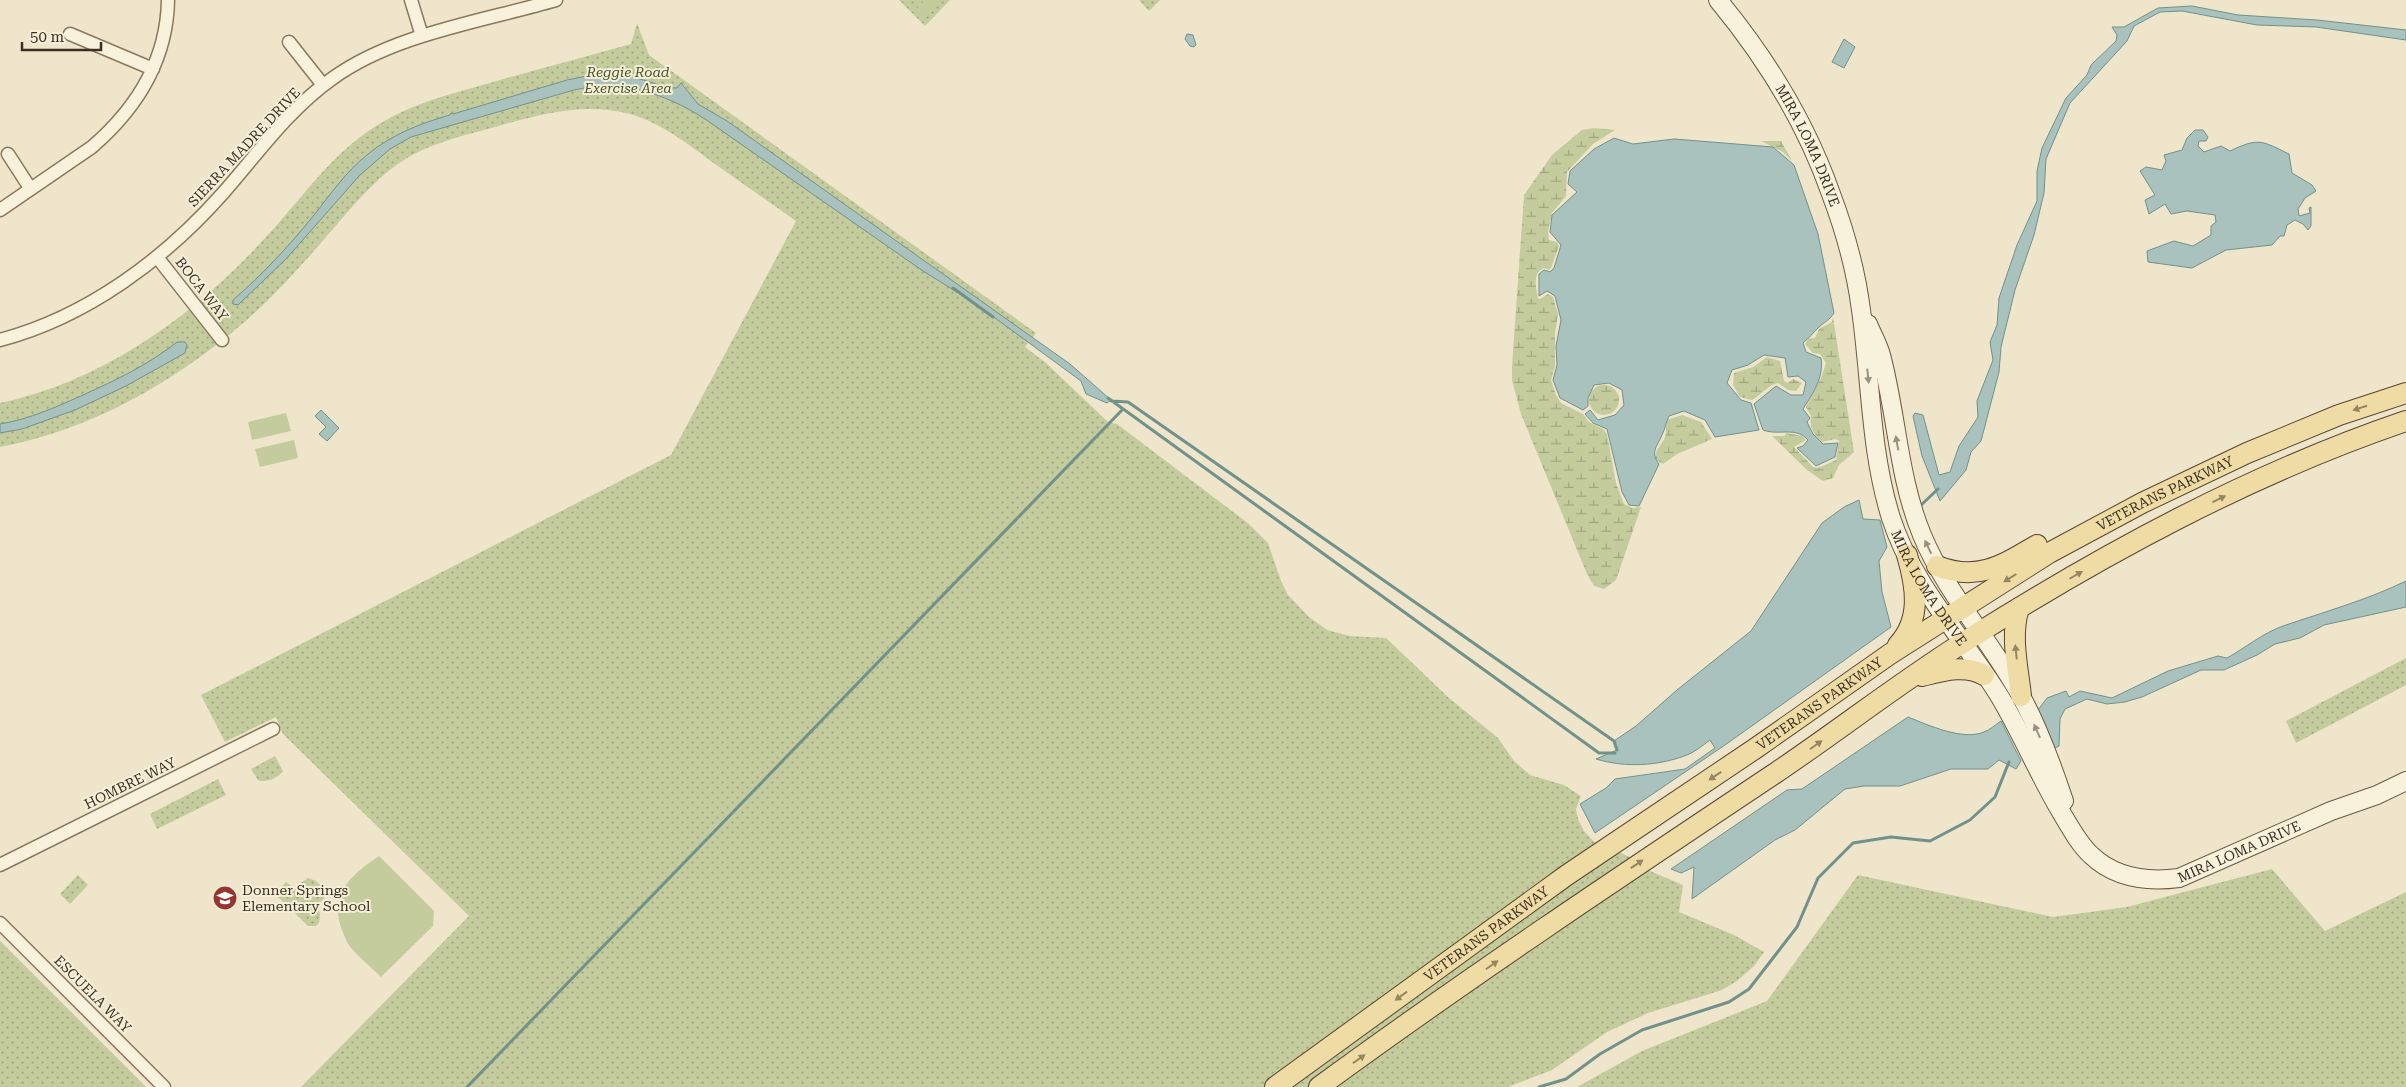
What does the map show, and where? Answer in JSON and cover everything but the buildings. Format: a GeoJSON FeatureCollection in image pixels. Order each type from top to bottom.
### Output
{"type":"FeatureCollection","features":[{"type":"Feature","properties":{"kind":"main road","name":"MIRA LOMA DRIVE"},"geometry":{"type":"LineString","coordinates":[[1718,0],[1759,53],[1782,89],[1816,157],[1844,232],[1861,310],[1877,458],[1897,534],[1906,555],[1945,619],[2010,715],[2039,754]]}},
{"type":"Feature","properties":{"kind":"main road","name":"MIRA LOMA DRIVE"},"geometry":{"type":"LineString","coordinates":[[1861,310],[1881,354],[1907,490],[1919,526],[1938,566],[2024,703],[2039,754],[2077,838],[2091,855],[2124,875],[2161,881],[2179,878],[2331,811],[2377,795],[2406,781]]}},
{"type":"Feature","properties":{"kind":"main road","name":"VETERANS PARKWAY"},"geometry":{"type":"LineString","coordinates":[[1275,1087],[1567,875],[1756,748],[1890,654],[2050,552],[2142,503],[2250,452],[2339,415],[2406,393]]}},
{"type":"Feature","properties":{"kind":"main road","name":"VETERANS PARKWAY"},"geometry":{"type":"LineString","coordinates":[[1319,1087],[1597,891],[1776,773],[1962,644],[2019,608],[2157,529],[2262,478],[2353,439],[2406,422]]}},
{"type":"Feature","properties":{"kind":"main road"},"geometry":{"type":"LineString","coordinates":[[1938,566],[1949,571],[1973,574],[2008,562],[2107,507],[2187,468],[2218,455],[2250,452]]}},
{"type":"Feature","properties":{"kind":"main road"},"geometry":{"type":"LineString","coordinates":[[1890,654],[1906,637],[1912,624],[1915,604],[1914,581],[1906,555]]}},
{"type":"Feature","properties":{"kind":"main road"},"geometry":{"type":"LineString","coordinates":[[2019,608],[2015,621],[2014,635],[2024,703]]}},
{"type":"Feature","properties":{"kind":"main road"},"geometry":{"type":"LineString","coordinates":[[1911,680],[1941,671],[1971,669],[1984,675]]}},
{"type":"Feature","properties":{"kind":"street"},"geometry":{"type":"LineString","coordinates":[[0,210],[92,147],[105,136],[134,102],[153,69],[166,25],[168,0]]}},
{"type":"Feature","properties":{"kind":"street"},"geometry":{"type":"LineString","coordinates":[[411,0],[422,36]]}},
{"type":"Feature","properties":{"kind":"street","name":"SIERRA MADRE DRIVE"},"geometry":{"type":"LineString","coordinates":[[0,340],[32,329],[81,307],[124,281],[157,257],[206,211],[288,118],[323,85],[354,64],[375,53],[422,36],[549,1]]}},
{"type":"Feature","properties":{"kind":"street"},"geometry":{"type":"LineString","coordinates":[[70,34],[153,69]]}},
{"type":"Feature","properties":{"kind":"street"},"geometry":{"type":"LineString","coordinates":[[289,42],[323,85]]}},
{"type":"Feature","properties":{"kind":"street"},"geometry":{"type":"LineString","coordinates":[[8,154],[30,188]]}},
{"type":"Feature","properties":{"kind":"street","name":"BOCA WAY"},"geometry":{"type":"LineString","coordinates":[[157,257],[222,340]]}},
{"type":"Feature","properties":{"kind":"street","name":"HOMBRE WAY"},"geometry":{"type":"LineString","coordinates":[[0,865],[273,729]]}},
{"type":"Feature","properties":{"kind":"street","name":"ESCUELA WAY"},"geometry":{"type":"LineString","coordinates":[[0,923],[164,1087]]}},
{"type":"Feature","properties":{"kind":"green space"},"geometry":{"type":"Polygon","coordinates":[[[899,0],[950,0],[925,26],[899,0]]]}},
{"type":"Feature","properties":{"kind":"green space"},"geometry":{"type":"Polygon","coordinates":[[[925,0],[933,0],[935,3],[921,18],[914,11],[925,0]]]}},
{"type":"Feature","properties":{"kind":"green space"},"geometry":{"type":"Polygon","coordinates":[[[1139,0],[1160,0],[1149,11],[1139,0]]]}},
{"type":"Feature","properties":{"kind":"green space","name":"Reggie Road Exercise Area"},"geometry":{"type":"Polygon","coordinates":[[[637,23],[649,55],[1036,333],[1025,347],[1046,363],[1109,423],[1117,424],[1249,524],[1268,543],[1281,581],[1288,595],[1309,617],[1327,630],[1350,636],[1386,638],[1449,698],[1498,738],[1514,761],[1530,775],[1564,785],[1581,796],[1576,809],[1578,819],[1584,831],[1597,845],[1619,852],[1636,860],[1650,871],[1683,885],[1679,912],[1734,935],[1764,952],[1754,966],[1737,981],[1722,990],[1648,1013],[1607,1032],[1552,1070],[1508,1087],[301,1087],[469,916],[283,734],[276,717],[225,742],[201,695],[671,455],[796,221],[675,135],[642,118],[599,109],[569,110],[539,115],[431,146],[397,164],[370,187],[292,275],[241,325],[186,367],[128,402],[66,429],[0,447],[0,403],[38,393],[75,379],[145,341],[178,318],[238,266],[341,153],[370,130],[385,121],[416,106],[449,94],[631,44],[637,23]]]}},
{"type":"Feature","properties":{"kind":"green space"},"geometry":{"type":"Polygon","coordinates":[[[1594,128],[1615,130],[1593,144],[1567,172],[1566,196],[1552,213],[1548,232],[1549,240],[1557,242],[1559,246],[1551,268],[1549,270],[1544,268],[1538,273],[1536,289],[1540,299],[1548,294],[1553,297],[1558,314],[1555,333],[1555,366],[1551,380],[1556,395],[1561,403],[1583,414],[1589,422],[1603,429],[1607,434],[1616,483],[1624,504],[1633,508],[1641,507],[1616,580],[1604,589],[1594,586],[1587,574],[1521,414],[1512,380],[1524,195],[1552,155],[1582,130],[1594,128]]]}},
{"type":"Feature","properties":{"kind":"green space"},"geometry":{"type":"Polygon","coordinates":[[[1761,141],[1781,141],[1792,161],[1783,152],[1761,141]]]}},
{"type":"Feature","properties":{"kind":"green space"},"geometry":{"type":"Polygon","coordinates":[[[1833,317],[1854,452],[1839,465],[1833,478],[1823,481],[1807,470],[1772,436],[1784,436],[1787,433],[1802,436],[1806,440],[1794,447],[1813,467],[1818,468],[1836,460],[1839,440],[1822,442],[1814,434],[1811,416],[1806,407],[1821,378],[1826,363],[1820,354],[1813,353],[1805,344],[1808,339],[1815,338],[1819,329],[1832,322],[1833,317]]]}},
{"type":"Feature","properties":{"kind":"green space"},"geometry":{"type":"Polygon","coordinates":[[[1767,357],[1780,361],[1784,381],[1788,383],[1793,379],[1802,383],[1796,391],[1788,390],[1778,383],[1752,400],[1740,397],[1733,385],[1734,373],[1753,367],[1767,357]]]}},
{"type":"Feature","properties":{"kind":"green space"},"geometry":{"type":"Polygon","coordinates":[[[1604,385],[1614,390],[1619,400],[1614,410],[1604,415],[1594,410],[1589,400],[1594,390],[1604,385]]]}},
{"type":"Feature","properties":{"kind":"green space"},"geometry":{"type":"Polygon","coordinates":[[[286,413],[291,431],[252,440],[248,422],[286,413]]]}},
{"type":"Feature","properties":{"kind":"green space"},"geometry":{"type":"Polygon","coordinates":[[[1682,415],[1701,422],[1712,439],[1677,454],[1663,464],[1656,458],[1656,452],[1665,437],[1667,420],[1682,415]]]}},
{"type":"Feature","properties":{"kind":"green space"},"geometry":{"type":"Polygon","coordinates":[[[294,440],[298,458],[260,467],[255,449],[294,440]]]}},
{"type":"Feature","properties":{"kind":"green space"},"geometry":{"type":"Polygon","coordinates":[[[2406,658],[2406,685],[2296,743],[2286,721],[2406,658]]]}},
{"type":"Feature","properties":{"kind":"green space"},"geometry":{"type":"Polygon","coordinates":[[[275,756],[283,771],[272,779],[258,780],[251,769],[275,756]]]}},
{"type":"Feature","properties":{"kind":"green space"},"geometry":{"type":"Polygon","coordinates":[[[218,779],[226,795],[157,829],[150,814],[218,779]]]}},
{"type":"Feature","properties":{"kind":"green space"},"geometry":{"type":"Polygon","coordinates":[[[379,856],[434,911],[433,926],[381,977],[348,944],[338,917],[340,896],[345,886],[360,870],[379,856]]]}},
{"type":"Feature","properties":{"kind":"green space"},"geometry":{"type":"Polygon","coordinates":[[[2272,869],[2325,931],[2406,892],[2406,1087],[1577,1087],[1642,1051],[1767,1001],[1858,875],[2053,917],[2127,907],[2272,869]]]}},
{"type":"Feature","properties":{"kind":"green space"},"geometry":{"type":"Polygon","coordinates":[[[78,875],[88,885],[70,904],[60,894],[78,875]]]}},
{"type":"Feature","properties":{"kind":"green space"},"geometry":{"type":"Polygon","coordinates":[[[308,878],[316,881],[329,893],[317,906],[320,914],[319,923],[316,926],[308,926],[275,894],[286,882],[297,890],[301,883],[308,878]]]}},
{"type":"Feature","properties":{"kind":"green space"},"geometry":{"type":"Polygon","coordinates":[[[0,941],[146,1087],[0,1087],[0,941]]]}},
{"type":"Feature","properties":{"kind":"water"},"geometry":{"type":"Polygon","coordinates":[[[2192,6],[2238,15],[2317,20],[2406,30],[2406,40],[2316,27],[2257,25],[2182,11],[2160,12],[2134,26],[2127,41],[2070,103],[2046,159],[2044,193],[2034,235],[2015,290],[2001,347],[1999,372],[1981,441],[1971,452],[1966,470],[1940,501],[1922,456],[1913,416],[1915,413],[1923,415],[1939,475],[1950,472],[1959,446],[1978,417],[1977,401],[1993,360],[1990,342],[1997,325],[1999,298],[2017,245],[2037,201],[2037,171],[2042,148],[2066,98],[2087,75],[2091,65],[2116,41],[2117,35],[2112,27],[2124,27],[2158,8],[2192,6]]]}},
{"type":"Feature","properties":{"kind":"water"},"geometry":{"type":"Polygon","coordinates":[[[1187,34],[1193,35],[1196,45],[1194,47],[1190,46],[1185,39],[1187,34]]]}},
{"type":"Feature","properties":{"kind":"water"},"geometry":{"type":"Polygon","coordinates":[[[1844,39],[1855,47],[1844,68],[1832,62],[1844,39]]]}},
{"type":"Feature","properties":{"kind":"water"},"geometry":{"type":"Polygon","coordinates":[[[592,75],[628,76],[672,88],[677,88],[681,83],[698,104],[727,121],[1070,364],[1111,400],[1107,403],[1086,394],[1081,381],[976,304],[923,271],[705,119],[658,95],[626,87],[609,86],[574,90],[411,137],[390,149],[359,176],[286,259],[238,305],[233,304],[233,300],[264,272],[352,169],[386,141],[407,130],[450,115],[451,113],[453,114],[567,80],[592,75]]]}},
{"type":"Feature","properties":{"kind":"water"},"geometry":{"type":"Polygon","coordinates":[[[2195,130],[2203,130],[2208,137],[2206,141],[2199,141],[2198,146],[2204,152],[2221,146],[2230,151],[2254,142],[2260,142],[2289,154],[2292,173],[2312,185],[2316,191],[2305,198],[2298,209],[2299,216],[2310,213],[2309,208],[2311,207],[2311,226],[2308,230],[2303,224],[2295,220],[2287,225],[2284,236],[2280,236],[2272,245],[2226,250],[2192,268],[2148,262],[2147,251],[2174,241],[2193,246],[2211,235],[2211,226],[2216,222],[2215,215],[2187,211],[2171,214],[2165,204],[2149,214],[2145,200],[2155,195],[2140,171],[2146,167],[2162,170],[2166,161],[2164,155],[2182,150],[2187,138],[2195,130]]]}},
{"type":"Feature","properties":{"kind":"water"},"geometry":{"type":"Polygon","coordinates":[[[1614,138],[1633,144],[1674,139],[1773,147],[1794,165],[1818,234],[1834,313],[1803,343],[1806,352],[1821,358],[1821,372],[1817,385],[1803,409],[1810,418],[1807,422],[1813,434],[1823,444],[1838,443],[1835,457],[1816,466],[1797,448],[1803,446],[1808,440],[1803,436],[1793,432],[1769,432],[1763,430],[1754,404],[1776,386],[1791,395],[1803,395],[1806,382],[1798,376],[1788,377],[1785,358],[1764,355],[1748,365],[1732,370],[1727,383],[1741,400],[1751,403],[1759,430],[1715,437],[1705,420],[1684,411],[1669,416],[1655,450],[1656,460],[1659,464],[1639,506],[1629,505],[1622,492],[1607,429],[1593,423],[1585,414],[1590,410],[1598,420],[1615,415],[1624,405],[1622,390],[1609,383],[1594,385],[1588,398],[1588,406],[1583,410],[1560,398],[1553,380],[1557,365],[1556,346],[1561,320],[1555,296],[1547,291],[1539,296],[1539,274],[1544,270],[1550,272],[1554,268],[1561,245],[1550,232],[1552,215],[1577,192],[1568,184],[1570,171],[1594,149],[1614,138]]]}},
{"type":"Feature","properties":{"kind":"water"},"geometry":{"type":"Polygon","coordinates":[[[177,342],[185,342],[187,345],[185,353],[126,386],[75,410],[22,429],[0,433],[0,424],[43,412],[120,378],[177,342]]]}},
{"type":"Feature","properties":{"kind":"water"},"geometry":{"type":"Polygon","coordinates":[[[321,410],[339,428],[327,441],[319,434],[326,427],[315,416],[321,410]]]}},
{"type":"Feature","properties":{"kind":"water"},"geometry":{"type":"Polygon","coordinates":[[[1859,500],[1863,519],[1880,520],[1887,547],[1879,561],[1882,592],[1891,627],[1725,745],[1595,833],[1580,804],[1606,788],[1615,779],[1685,769],[1715,748],[1710,740],[1687,755],[1665,762],[1630,765],[1596,759],[1617,750],[1614,741],[1636,726],[1677,690],[1751,631],[1822,523],[1844,507],[1859,500]]]}},
{"type":"Feature","properties":{"kind":"water"},"geometry":{"type":"Polygon","coordinates":[[[2406,581],[2406,607],[2324,625],[2300,638],[2275,644],[2257,655],[2224,670],[2201,670],[2142,697],[2125,702],[2107,704],[2087,699],[2065,709],[2060,719],[2059,746],[2043,754],[2038,710],[2047,698],[2066,691],[2069,697],[2080,691],[2112,698],[2168,671],[2218,656],[2227,658],[2276,629],[2361,600],[2406,581]]]}},
{"type":"Feature","properties":{"kind":"water"},"geometry":{"type":"Polygon","coordinates":[[[1908,717],[1946,731],[1966,735],[1984,732],[2001,721],[2021,761],[2016,769],[1999,760],[1988,769],[1951,769],[1900,786],[1864,786],[1845,789],[1795,830],[1775,840],[1692,899],[1694,867],[1681,873],[1671,869],[1787,790],[1802,789],[1908,717]]]}},
{"type":"Feature","properties":{"kind":"waterway"},"geometry":{"type":"LineString","coordinates":[[953,288],[993,317]]}},
{"type":"Feature","properties":{"kind":"waterway"},"geometry":{"type":"LineString","coordinates":[[1108,398],[1599,753],[1615,753]]}},
{"type":"Feature","properties":{"kind":"waterway"},"geometry":{"type":"LineString","coordinates":[[1111,401],[1128,402],[1614,741],[1617,750]]}},
{"type":"Feature","properties":{"kind":"waterway"},"geometry":{"type":"LineString","coordinates":[[467,1087],[1123,409]]}},
{"type":"Feature","properties":{"kind":"waterway"},"geometry":{"type":"LineString","coordinates":[[1919,507],[1938,489]]}},
{"type":"Feature","properties":{"kind":"waterway"},"geometry":{"type":"LineString","coordinates":[[1539,1087],[1566,1079],[1600,1054],[1642,1030],[1729,1002],[1749,989],[1797,927],[1818,878],[1853,843],[1891,837],[1930,841],[1970,820],[1995,797],[2009,762]]}},
{"type":"Feature","properties":{"kind":"place","name":"Donner Springs Elementary School"},"geometry":{"type":"Point","coordinates":[225,898]}}]}
